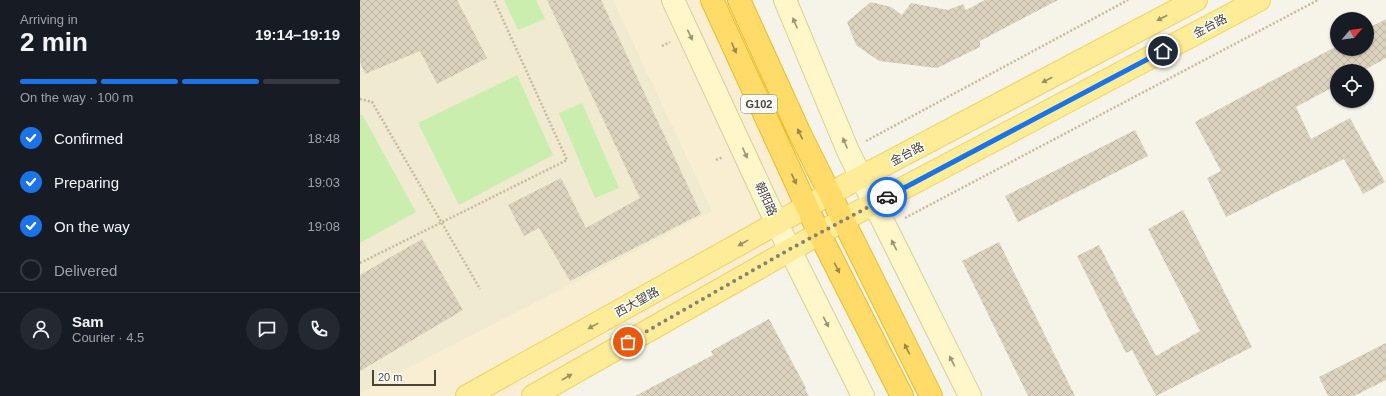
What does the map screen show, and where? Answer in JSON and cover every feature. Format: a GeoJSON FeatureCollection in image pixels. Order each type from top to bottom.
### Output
{"type":"FeatureCollection","features":[{"type":"Feature","properties":{"kind":"highway","name":"G102"},"geometry":{"type":"LineString","coordinates":[[712,0],[807,207]]}},
{"type":"Feature","properties":{"kind":"highway","name":"G102"},"geometry":{"type":"LineString","coordinates":[[739,0],[829,194]]}},
{"type":"Feature","properties":{"kind":"highway"},"geometry":{"type":"LineString","coordinates":[[829,194],[931,396]]}},
{"type":"Feature","properties":{"kind":"highway"},"geometry":{"type":"LineString","coordinates":[[807,207],[902,396]]}},
{"type":"Feature","properties":{"kind":"main road","name":"金台路"},"geometry":{"type":"LineString","coordinates":[[807,207],[1196,0]]}},
{"type":"Feature","properties":{"kind":"main road","name":"金台路"},"geometry":{"type":"LineString","coordinates":[[819,233],[1259,0]]}},
{"type":"Feature","properties":{"kind":"main road","name":"西大望路"},"geometry":{"type":"LineString","coordinates":[[467,396],[807,207]]}},
{"type":"Feature","properties":{"kind":"main road"},"geometry":{"type":"LineString","coordinates":[[533,396],[819,233]]}},
{"type":"Feature","properties":{"kind":"street","name":"朝阳路"},"geometry":{"type":"LineString","coordinates":[[673,0],[777,224],[863,396]]}},
{"type":"Feature","properties":{"kind":"street"},"geometry":{"type":"LineString","coordinates":[[785,0],[848,151],[885,228],[970,396]]}},
{"type":"Feature","properties":{"kind":"path"},"geometry":{"type":"LineString","coordinates":[[360,263],[567,160],[494,0]]}},
{"type":"Feature","properties":{"kind":"path"},"geometry":{"type":"LineString","coordinates":[[848,151],[1128,0]]}},
{"type":"Feature","properties":{"kind":"path"},"geometry":{"type":"LineString","coordinates":[[885,228],[1318,0]]}},
{"type":"Feature","properties":{"kind":"path"},"geometry":{"type":"LineString","coordinates":[[360,98],[372,102],[480,289]]}},
{"type":"Feature","properties":{"kind":"shaded area"},"geometry":{"type":"Polygon","coordinates":[[[360,0],[717,0],[819,233],[515,396],[360,396],[360,0]]]}},
{"type":"Feature","properties":{"kind":"shaded area"},"geometry":{"type":"Polygon","coordinates":[[[360,0],[613,0],[712,211],[360,393],[360,0]]]}},
{"type":"Feature","properties":{"kind":"green space"},"geometry":{"type":"Polygon","coordinates":[[[504,0],[536,0],[545,19],[518,30],[504,0]]]}},
{"type":"Feature","properties":{"kind":"green space"},"geometry":{"type":"Polygon","coordinates":[[[517,75],[553,155],[459,205],[418,123],[517,75]]]}},
{"type":"Feature","properties":{"kind":"green space"},"geometry":{"type":"Polygon","coordinates":[[[582,103],[619,188],[595,198],[559,113],[582,103]]]}},
{"type":"Feature","properties":{"kind":"green space"},"geometry":{"type":"Polygon","coordinates":[[[362,114],[416,212],[360,243],[360,115],[362,114]]]}},
{"type":"Feature","properties":{"kind":"building"},"geometry":{"type":"Polygon","coordinates":[[[360,0],[457,0],[487,58],[437,84],[420,51],[365,74],[360,62],[360,0]]]}},
{"type":"Feature","properties":{"kind":"building"},"geometry":{"type":"Polygon","coordinates":[[[547,0],[601,0],[701,214],[570,281],[539,228],[524,236],[508,205],[561,178],[586,228],[640,198],[547,0]]]}},
{"type":"Feature","properties":{"kind":"building"},"geometry":{"type":"Polygon","coordinates":[[[985,0],[1058,0],[980,41],[980,47],[937,68],[879,61],[856,45],[847,22],[871,2],[891,7],[902,15],[911,3],[948,10],[963,4],[966,10],[985,0]]]}},
{"type":"Feature","properties":{"kind":"building"},"geometry":{"type":"Polygon","coordinates":[[[1386,19],[1386,58],[1374,65],[1330,64],[1330,89],[1296,107],[1311,139],[1350,118],[1385,182],[1363,194],[1344,159],[1226,217],[1207,178],[1221,171],[1195,122],[1330,50],[1330,56],[1374,56],[1374,25],[1386,19]]]}},
{"type":"Feature","properties":{"kind":"building"},"geometry":{"type":"Polygon","coordinates":[[[1135,130],[1148,156],[1018,222],[1005,196],[1135,130]]]}},
{"type":"Feature","properties":{"kind":"building"},"geometry":{"type":"Polygon","coordinates":[[[1183,210],[1252,347],[1156,396],[1132,350],[1126,353],[1077,256],[1099,245],[1156,356],[1200,331],[1148,229],[1183,210]]]}},
{"type":"Feature","properties":{"kind":"building"},"geometry":{"type":"Polygon","coordinates":[[[422,239],[463,310],[360,371],[360,275],[422,239]]]}},
{"type":"Feature","properties":{"kind":"building"},"geometry":{"type":"Polygon","coordinates":[[[999,242],[1075,396],[1028,396],[962,261],[999,242]]]}},
{"type":"Feature","properties":{"kind":"building"},"geometry":{"type":"Polygon","coordinates":[[[769,319],[809,396],[635,396],[713,355],[711,351],[769,319]]]}},
{"type":"Feature","properties":{"kind":"building"},"geometry":{"type":"Polygon","coordinates":[[[1386,343],[1386,380],[1354,396],[1328,396],[1319,377],[1386,343]]]}},
{"type":"Feature","properties":{"kind":"way so far"},"geometry":{"type":"LineString","coordinates":[[628,342],[790,249],[887,197]]}},
{"type":"Feature","properties":{"kind":"route"},"geometry":{"type":"LineString","coordinates":[[887,197],[1163,51]]}}]}
